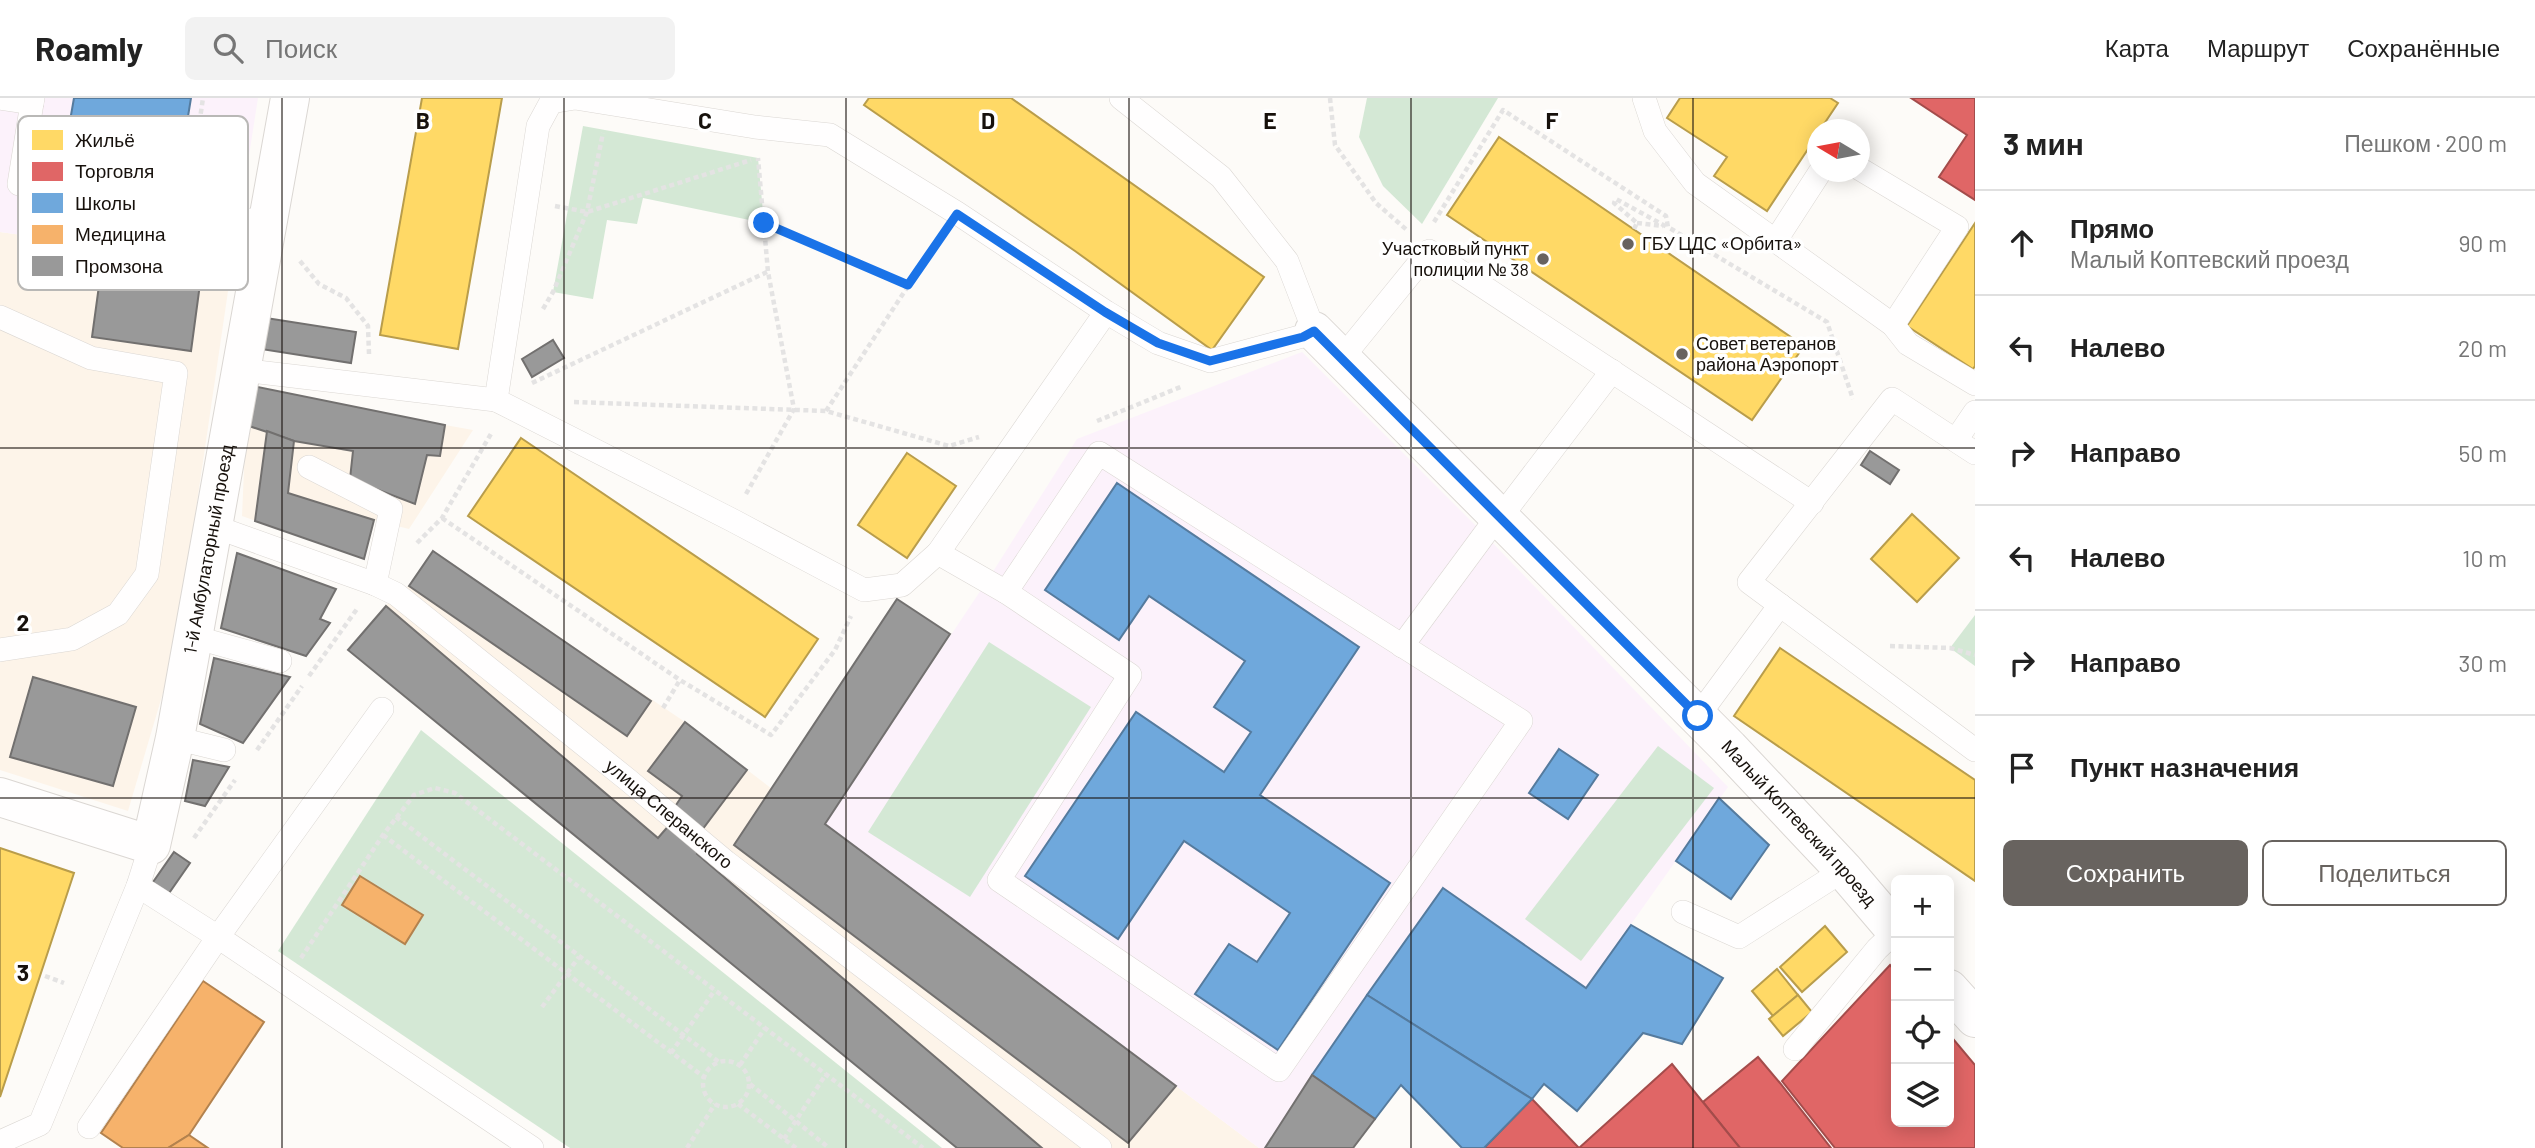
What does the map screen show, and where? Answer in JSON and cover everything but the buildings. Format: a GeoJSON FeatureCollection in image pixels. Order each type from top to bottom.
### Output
{"type":"FeatureCollection","features":[{"type":"Feature","properties":{"kind":"street","name":"1-й Амбулаторный проезд"},"geometry":{"type":"LineString","coordinates":[[151,845],[194,637],[290,98]]}},
{"type":"Feature","properties":{"kind":"street","name":"Малый Коптевский проезд"},"geometry":{"type":"LineString","coordinates":[[1314,331],[1698,716],[1844,870],[1891,925]]}},
{"type":"Feature","properties":{"kind":"street"},"geometry":{"type":"LineString","coordinates":[[0,797],[151,845]]}},
{"type":"Feature","properties":{"kind":"street"},"geometry":{"type":"LineString","coordinates":[[1954,994],[1975,1017]]}},
{"type":"Feature","properties":{"kind":"lane"},"geometry":{"type":"LineString","coordinates":[[0,98],[32,101]]}},
{"type":"Feature","properties":{"kind":"lane"},"geometry":{"type":"LineString","coordinates":[[496,400],[538,126],[551,102],[575,98],[755,127],[830,135],[957,214],[1105,312],[1158,343],[1210,361],[1303,337],[1314,331],[1287,261],[1222,177],[1148,105],[1121,98]]}},
{"type":"Feature","properties":{"kind":"lane"},"geometry":{"type":"LineString","coordinates":[[1644,98],[1655,131],[1695,183],[1894,325],[1908,344],[1975,384]]}},
{"type":"Feature","properties":{"kind":"lane"},"geometry":{"type":"LineString","coordinates":[[9,186],[18,153]]}},
{"type":"Feature","properties":{"kind":"lane"},"geometry":{"type":"LineString","coordinates":[[1870,175],[1957,226],[1894,325]]}},
{"type":"Feature","properties":{"kind":"lane"},"geometry":{"type":"LineString","coordinates":[[1776,240],[1814,182]]}},
{"type":"Feature","properties":{"kind":"lane"},"geometry":{"type":"LineString","coordinates":[[248,220],[268,223]]}},
{"type":"Feature","properties":{"kind":"lane"},"geometry":{"type":"LineString","coordinates":[[1342,358],[1429,251],[1812,503]]}},
{"type":"Feature","properties":{"kind":"lane"},"geometry":{"type":"LineString","coordinates":[[241,370],[496,400],[864,590],[902,585],[939,553],[1105,312]]}},
{"type":"Feature","properties":{"kind":"lane"},"geometry":{"type":"LineString","coordinates":[[0,317],[91,358],[176,373],[147,574],[118,614],[72,639],[0,650]]}},
{"type":"Feature","properties":{"kind":"lane"},"geometry":{"type":"LineString","coordinates":[[1402,646],[1612,371]]}},
{"type":"Feature","properties":{"kind":"lane"},"geometry":{"type":"LineString","coordinates":[[1975,412],[1965,447],[1892,399],[1749,583],[1975,750]]}},
{"type":"Feature","properties":{"kind":"lane"},"geometry":{"type":"LineString","coordinates":[[939,553],[1006,593],[1130,675],[999,880],[1279,1070],[1521,721],[1099,453],[1006,593]]}},
{"type":"Feature","properties":{"kind":"lane"},"geometry":{"type":"LineString","coordinates":[[309,467],[391,509],[375,584]]}},
{"type":"Feature","properties":{"kind":"lane","name":"улица Сперанского"},"geometry":{"type":"LineString","coordinates":[[213,526],[396,594],[726,862],[1100,1148]]}},
{"type":"Feature","properties":{"kind":"lane"},"geometry":{"type":"LineString","coordinates":[[1698,716],[1780,606]]}},
{"type":"Feature","properties":{"kind":"lane"},"geometry":{"type":"LineString","coordinates":[[194,637],[280,661]]}},
{"type":"Feature","properties":{"kind":"lane"},"geometry":{"type":"LineString","coordinates":[[89,1127],[218,937],[382,709]]}},
{"type":"Feature","properties":{"kind":"lane"},"geometry":{"type":"LineString","coordinates":[[175,738],[224,750]]}},
{"type":"Feature","properties":{"kind":"lane"},"geometry":{"type":"LineString","coordinates":[[0,1142],[40,1124],[138,886],[151,845]]}},
{"type":"Feature","properties":{"kind":"lane"},"geometry":{"type":"LineString","coordinates":[[1682,912],[1739,937],[1844,870]]}},
{"type":"Feature","properties":{"kind":"lane"},"geometry":{"type":"LineString","coordinates":[[138,886],[532,1148]]}},
{"type":"Feature","properties":{"kind":"lane"},"geometry":{"type":"LineString","coordinates":[[1795,1049],[1877,949],[1891,936]]}},
{"type":"Feature","properties":{"kind":"path"},"geometry":{"type":"LineString","coordinates":[[200,116],[203,98]]}},
{"type":"Feature","properties":{"kind":"path"},"geometry":{"type":"LineString","coordinates":[[1331,98],[1335,145],[1376,203],[1429,251]]}},
{"type":"Feature","properties":{"kind":"path"},"geometry":{"type":"LineString","coordinates":[[608,105],[587,212],[758,158]]}},
{"type":"Feature","properties":{"kind":"path"},"geometry":{"type":"LineString","coordinates":[[1429,251],[1434,219],[1503,110],[1665,216],[1668,227]]}},
{"type":"Feature","properties":{"kind":"path"},"geometry":{"type":"LineString","coordinates":[[732,520],[794,409],[768,272],[755,127]]}},
{"type":"Feature","properties":{"kind":"path"},"geometry":{"type":"LineString","coordinates":[[1668,227],[1637,223],[1614,203],[1616,198],[1668,227],[1827,322],[1865,434]]}},
{"type":"Feature","properties":{"kind":"path"},"geometry":{"type":"LineString","coordinates":[[827,411],[957,214]]}},
{"type":"Feature","properties":{"kind":"path"},"geometry":{"type":"LineString","coordinates":[[268,223],[319,284],[346,298],[368,326],[370,385]]}},
{"type":"Feature","properties":{"kind":"path"},"geometry":{"type":"LineString","coordinates":[[764,223],[908,285]]}},
{"type":"Feature","properties":{"kind":"path"},"geometry":{"type":"LineString","coordinates":[[1634,229],[1637,223]]}},
{"type":"Feature","properties":{"kind":"path"},"geometry":{"type":"LineString","coordinates":[[250,759],[375,584],[442,518],[492,432],[496,400],[768,272]]}},
{"type":"Feature","properties":{"kind":"path"},"geometry":{"type":"LineString","coordinates":[[564,402],[827,411],[949,446],[1033,420]]}},
{"type":"Feature","properties":{"kind":"path"},"geometry":{"type":"LineString","coordinates":[[442,518],[680,680],[771,735],[835,650],[864,590]]}},
{"type":"Feature","properties":{"kind":"path"},"geometry":{"type":"LineString","coordinates":[[1832,645],[1950,648],[1975,656]]}},
{"type":"Feature","properties":{"kind":"path"},"geometry":{"type":"LineString","coordinates":[[663,708],[680,680]]}},
{"type":"Feature","properties":{"kind":"path"},"geometry":{"type":"LineString","coordinates":[[151,845],[188,847],[243,770]]}},
{"type":"Feature","properties":{"kind":"path"},"geometry":{"type":"LineString","coordinates":[[285,982],[383,835],[414,795],[435,788],[455,793],[923,1148]]}},
{"type":"Feature","properties":{"kind":"path"},"geometry":{"type":"LineString","coordinates":[[396,817],[719,1062],[734,1062],[740,1065],[749,1077],[750,1084],[744,1099],[730,1107],[715,1104],[705,1093],[704,1077],[719,1062]]}},
{"type":"Feature","properties":{"kind":"path"},"geometry":{"type":"LineString","coordinates":[[383,835],[704,1077]]}},
{"type":"Feature","properties":{"kind":"path"},"geometry":{"type":"LineString","coordinates":[[542,1007],[579,957]]}},
{"type":"Feature","properties":{"kind":"path"},"geometry":{"type":"LineString","coordinates":[[671,1054],[715,990]]}},
{"type":"Feature","properties":{"kind":"path"},"geometry":{"type":"LineString","coordinates":[[740,1065],[765,1028]]}},
{"type":"Feature","properties":{"kind":"path"},"geometry":{"type":"LineString","coordinates":[[784,1139],[826,1074]]}},
{"type":"Feature","properties":{"kind":"path"},"geometry":{"type":"LineString","coordinates":[[750,1084],[829,1148]]}},
{"type":"Feature","properties":{"kind":"path"},"geometry":{"type":"LineString","coordinates":[[687,1148],[715,1104]]}},
{"type":"Feature","properties":{"kind":"path"},"geometry":{"type":"LineString","coordinates":[[738,1104],[796,1148]]}},
{"type":"Feature","properties":{"kind":"shaded area"},"geometry":{"type":"Polygon","coordinates":[[[0,98],[258,98],[248,162],[248,116],[18,116],[18,234],[0,232],[0,98]]]}},
{"type":"Feature","properties":{"kind":"shaded area"},"geometry":{"type":"Polygon","coordinates":[[[0,232],[18,234],[18,290],[228,290],[175,652],[128,811],[0,770],[0,232]]]}},
{"type":"Feature","properties":{"kind":"shaded area"},"geometry":{"type":"Polygon","coordinates":[[[1302,352],[1484,534],[1728,787],[1586,988],[1443,888],[1367,995],[1265,1148],[1259,1148],[825,824],[987,581],[1077,439],[1302,352]]]}},
{"type":"Feature","properties":{"kind":"shaded area"},"geometry":{"type":"Polygon","coordinates":[[[253,386],[473,430],[409,529],[373,520],[364,559],[242,516],[246,425],[253,386]]]}},
{"type":"Feature","properties":{"kind":"shaded area"},"geometry":{"type":"Polygon","coordinates":[[[433,551],[685,722],[1259,1148],[957,1148],[348,650],[396,594],[409,586],[433,551]]]}},
{"type":"Feature","properties":{"kind":"green space"},"geometry":{"type":"Polygon","coordinates":[[[1367,98],[1498,98],[1422,224],[1383,186],[1359,137],[1367,98]]]}},
{"type":"Feature","properties":{"kind":"green space"},"geometry":{"type":"Polygon","coordinates":[[[583,126],[758,158],[764,223],[643,198],[637,224],[607,220],[593,299],[553,292],[583,126]]]}},
{"type":"Feature","properties":{"kind":"green space"},"geometry":{"type":"Polygon","coordinates":[[[1975,615],[1975,666],[1950,648],[1975,615]]]}},
{"type":"Feature","properties":{"kind":"green space"},"geometry":{"type":"Polygon","coordinates":[[[989,642],[1091,707],[970,897],[868,832],[989,642]]]}},
{"type":"Feature","properties":{"kind":"green space"},"geometry":{"type":"Polygon","coordinates":[[[421,730],[942,1148],[570,1148],[278,951],[421,730]]]}},
{"type":"Feature","properties":{"kind":"green space"},"geometry":{"type":"Polygon","coordinates":[[[1658,746],[1714,788],[1581,961],[1525,919],[1658,746]]]}},
{"type":"Feature","properties":{"kind":"place","name":"ГБУ ЦДС «Орбита»"},"geometry":{"type":"Point","coordinates":[1628,244]}},
{"type":"Feature","properties":{"kind":"place","name":"Участковый пункт полиции № 38"},"geometry":{"type":"Point","coordinates":[1543,259]}},
{"type":"Feature","properties":{"kind":"place","name":"Совет ветеранов района Аэропорт"},"geometry":{"type":"Point","coordinates":[1682,354]}},
{"type":"Feature","properties":{"kind":"route"},"geometry":{"type":"LineString","coordinates":[[764,223],[908,285],[957,214],[1105,312],[1158,343],[1210,361],[1303,337],[1314,331],[1698,716]]}}]}
